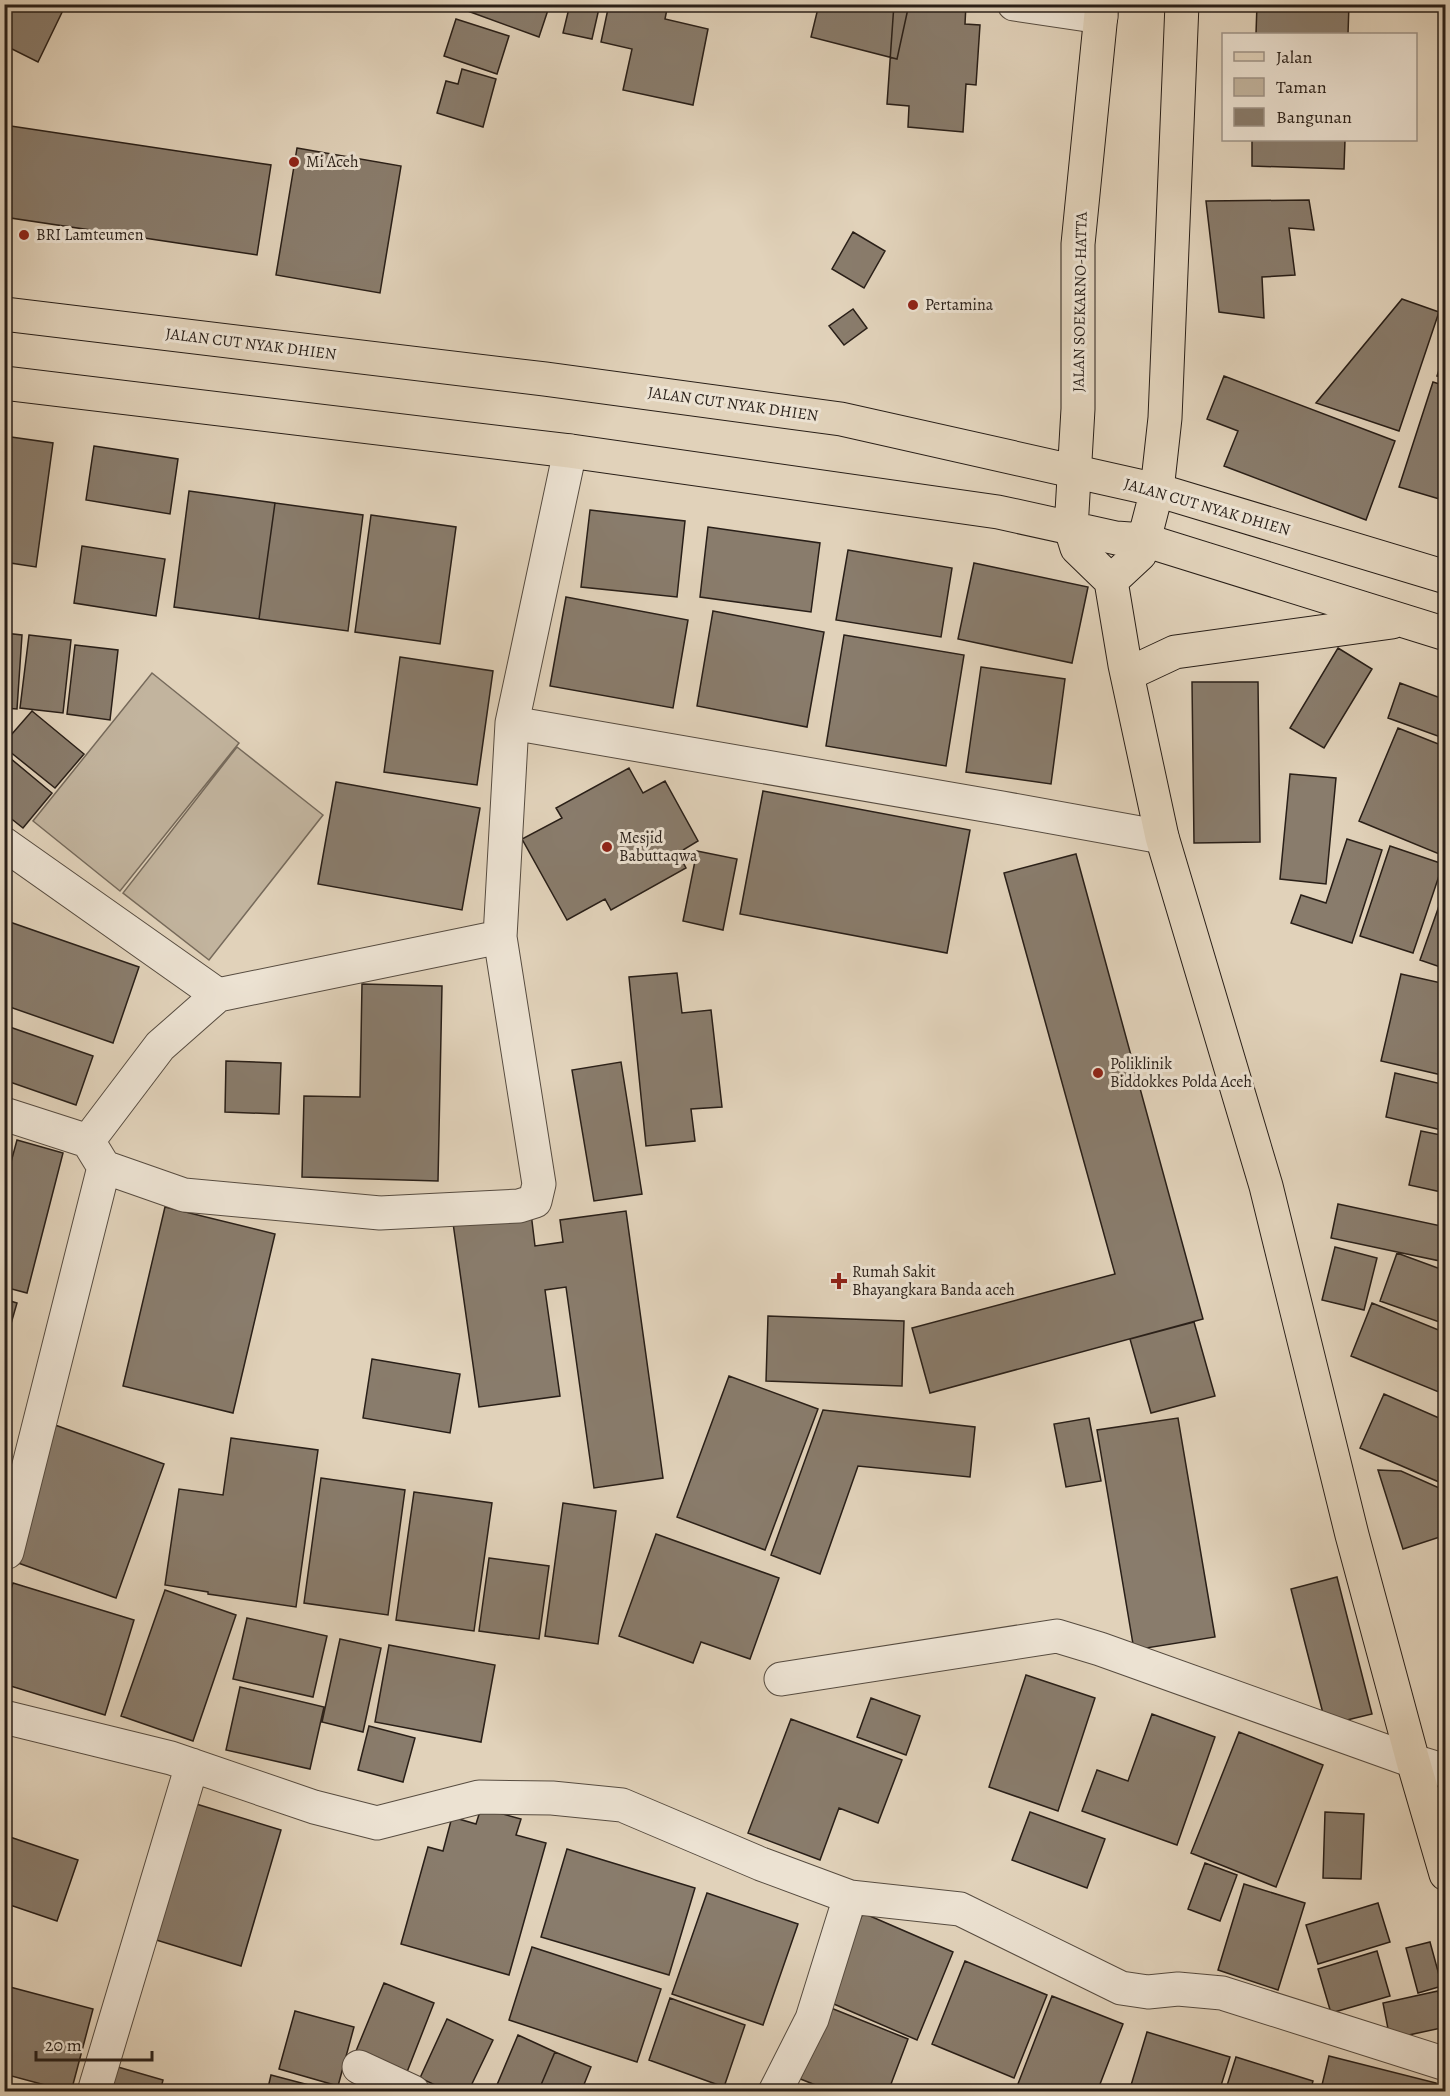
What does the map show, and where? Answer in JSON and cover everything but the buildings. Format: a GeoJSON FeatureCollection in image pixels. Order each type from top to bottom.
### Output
{"type":"FeatureCollection","features":[{"type":"Feature","properties":{"kind":"main road"},"geometry":{"type":"LineString","coordinates":[[1112,581],[1140,554],[1157,490],[1165,418],[1182,4]]}},
{"type":"Feature","properties":{"kind":"main road","name":"JALAN SOEKARNO-HATTA"},"geometry":{"type":"LineString","coordinates":[[1071,529],[1078,409],[1078,244],[1102,11]]}},
{"type":"Feature","properties":{"kind":"main road","name":"JALAN CUT NYAK DHIEN"},"geometry":{"type":"LineString","coordinates":[[4,314],[534,378],[841,419],[1157,490],[1446,577]]}},
{"type":"Feature","properties":{"kind":"main road"},"geometry":{"type":"LineString","coordinates":[[4,383],[570,451],[998,512],[1071,529],[1144,540],[1446,634]]}},
{"type":"Feature","properties":{"kind":"main road"},"geometry":{"type":"LineString","coordinates":[[1071,529],[1077,548],[1112,581],[1128,674],[1162,837],[1266,1186],[1352,1535],[1446,1874]]}},
{"type":"Feature","properties":{"kind":"main road"},"geometry":{"type":"LineString","coordinates":[[1128,674],[1175,652],[1403,621]]}},
{"type":"Feature","properties":{"kind":"street"},"geometry":{"type":"LineString","coordinates":[[1014,4],[1102,11]]}},
{"type":"Feature","properties":{"kind":"street"},"geometry":{"type":"LineString","coordinates":[[4,1114],[184,1195],[380,1213],[519,1206],[535,1201],[539,1184],[500,937],[512,723],[570,451]]}},
{"type":"Feature","properties":{"kind":"street"},"geometry":{"type":"LineString","coordinates":[[512,723],[1162,837]]}},
{"type":"Feature","properties":{"kind":"street"},"geometry":{"type":"LineString","coordinates":[[4,844],[218,995]]}},
{"type":"Feature","properties":{"kind":"street"},"geometry":{"type":"LineString","coordinates":[[7,1552],[96,1154],[160,1046],[218,995],[500,937]]}},
{"type":"Feature","properties":{"kind":"street"},"geometry":{"type":"LineString","coordinates":[[781,1679],[1057,1636],[1100,1649],[1446,1771]]}},
{"type":"Feature","properties":{"kind":"street"},"geometry":{"type":"LineString","coordinates":[[4,1717],[171,1758],[314,1807],[377,1823],[479,1797],[552,1798],[622,1805],[761,1864],[850,1897],[960,1909],[1121,1988],[1148,1992],[1178,1989],[1221,1993],[1446,2064]]}},
{"type":"Feature","properties":{"kind":"street"},"geometry":{"type":"LineString","coordinates":[[94,2091],[192,1766]]}},
{"type":"Feature","properties":{"kind":"street"},"geometry":{"type":"LineString","coordinates":[[775,2091],[812,2019],[850,1897]]}},
{"type":"Feature","properties":{"kind":"street"},"geometry":{"type":"LineString","coordinates":[[359,2067],[413,2091]]}},
{"type":"Feature","properties":{"kind":"green space"},"geometry":{"type":"Polygon","coordinates":[[[152,673],[239,743],[120,891],[33,821],[152,673]]]}},
{"type":"Feature","properties":{"kind":"green space"},"geometry":{"type":"Polygon","coordinates":[[[237,747],[323,815],[209,960],[123,893],[237,747]]]}},
{"type":"Feature","properties":{"kind":"place","name":"Mi Aceh"},"geometry":{"type":"Point","coordinates":[294,162]}},
{"type":"Feature","properties":{"kind":"place","name":"BRI Lamteumen"},"geometry":{"type":"Point","coordinates":[24,235]}},
{"type":"Feature","properties":{"kind":"place","name":"Pertamina"},"geometry":{"type":"Point","coordinates":[913,305]}},
{"type":"Feature","properties":{"kind":"place","name":"Mesjid Babuttaqwa"},"geometry":{"type":"Point","coordinates":[607,847]}},
{"type":"Feature","properties":{"kind":"place","name":"Poliklinik Biddokkes Polda Aceh"},"geometry":{"type":"Point","coordinates":[1098,1073]}},
{"type":"Feature","properties":{"kind":"place","name":"Rumah Sakit Bhayangkara Banda aceh"},"geometry":{"type":"Point","coordinates":[839,1281]}}]}
